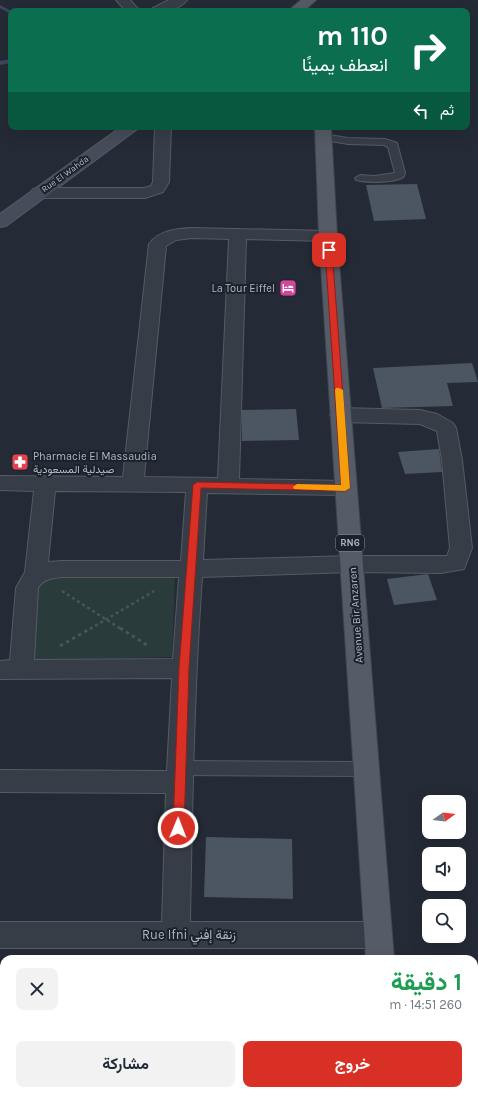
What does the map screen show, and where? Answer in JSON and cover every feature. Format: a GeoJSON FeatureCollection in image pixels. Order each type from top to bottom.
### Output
{"type":"FeatureCollection","features":[{"type":"Feature","properties":{"kind":"main road"},"geometry":{"type":"LineString","coordinates":[[299,8],[309,0]]}},
{"type":"Feature","properties":{"kind":"main road","name":"Avenue Bir Anzaren"},"geometry":{"type":"LineString","coordinates":[[323,132],[328,236],[345,488],[352,564],[379,947]]}},
{"type":"Feature","properties":{"kind":"street"},"geometry":{"type":"LineString","coordinates":[[123,0],[130,8]]}},
{"type":"Feature","properties":{"kind":"street"},"geometry":{"type":"LineString","coordinates":[[164,8],[180,0]]}},
{"type":"Feature","properties":{"kind":"street","name":"Rue El Wahda"},"geometry":{"type":"LineString","coordinates":[[0,222],[127,130]]}},
{"type":"Feature","properties":{"kind":"street"},"geometry":{"type":"LineString","coordinates":[[39,194],[145,193],[157,189],[161,182],[163,130]]}},
{"type":"Feature","properties":{"kind":"street"},"geometry":{"type":"LineString","coordinates":[[133,484],[157,246],[163,240],[172,235],[192,233],[328,236]]}},
{"type":"Feature","properties":{"kind":"street"},"geometry":{"type":"LineString","coordinates":[[228,485],[238,234]]}},
{"type":"Feature","properties":{"kind":"street"},"geometry":{"type":"LineString","coordinates":[[184,668],[10,670],[28,584],[36,575],[49,570],[62,569],[191,569],[352,564],[456,563],[461,548],[452,460],[446,428],[430,419],[420,417],[340,415]]}},
{"type":"Feature","properties":{"kind":"street"},"geometry":{"type":"LineString","coordinates":[[0,483],[228,485],[345,488]]}},
{"type":"Feature","properties":{"kind":"street"},"geometry":{"type":"LineString","coordinates":[[36,575],[45,484]]}},
{"type":"Feature","properties":{"kind":"street"},"geometry":{"type":"LineString","coordinates":[[176,934],[184,668],[197,485]]}},
{"type":"Feature","properties":{"kind":"street"},"geometry":{"type":"LineString","coordinates":[[0,781],[180,775]]}},
{"type":"Feature","properties":{"kind":"street","name":"Rue Ifni زنقة إفني"},"geometry":{"type":"LineString","coordinates":[[0,935],[176,934],[379,947]]}},
{"type":"Feature","properties":{"kind":"lane"},"geometry":{"type":"LineString","coordinates":[[323,132],[348,141],[384,142],[393,145],[400,173],[399,176],[374,179],[360,178]]}},
{"type":"Feature","properties":{"kind":"lane"},"geometry":{"type":"LineString","coordinates":[[180,775],[366,769]]}},
{"type":"Feature","properties":{"kind":"path"},"geometry":{"type":"LineString","coordinates":[[10,670],[106,619],[191,569]]}},
{"type":"Feature","properties":{"kind":"path"},"geometry":{"type":"LineString","coordinates":[[36,575],[184,668]]}},
{"type":"Feature","properties":{"kind":"shaded area"},"geometry":{"type":"Polygon","coordinates":[[[175,576],[172,657],[32,660],[36,587],[44,580],[55,577],[175,576]]]}},
{"type":"Feature","properties":{"kind":"building"},"geometry":{"type":"Polygon","coordinates":[[[417,184],[426,219],[374,221],[366,185],[417,184]]]}},
{"type":"Feature","properties":{"kind":"building"},"geometry":{"type":"Polygon","coordinates":[[[472,363],[478,382],[447,383],[453,406],[382,408],[373,368],[472,363]]]}},
{"type":"Feature","properties":{"kind":"building"},"geometry":{"type":"Polygon","coordinates":[[[296,409],[299,440],[242,441],[242,410],[296,409]]]}},
{"type":"Feature","properties":{"kind":"building"},"geometry":{"type":"Polygon","coordinates":[[[439,449],[442,472],[405,474],[398,452],[439,449]]]}},
{"type":"Feature","properties":{"kind":"building"},"geometry":{"type":"Polygon","coordinates":[[[428,574],[437,600],[394,605],[387,579],[428,574]]]}},
{"type":"Feature","properties":{"kind":"building"},"geometry":{"type":"Polygon","coordinates":[[[206,837],[292,839],[293,899],[204,897],[206,837]]]}},
{"type":"Feature","properties":{"kind":"waterway"},"geometry":{"type":"LineString","coordinates":[[0,6],[8,11]]}},
{"type":"Feature","properties":{"kind":"waterway"},"geometry":{"type":"LineString","coordinates":[[0,63],[8,62]]}},
{"type":"Feature","properties":{"kind":"slow traffic"},"geometry":{"type":"LineString","coordinates":[[297,487],[345,488],[339,390]]}},
{"type":"Feature","properties":{"kind":"place","name":"La Tour Eiffel"},"geometry":{"type":"Point","coordinates":[288,288]}},
{"type":"Feature","properties":{"kind":"place","name":"Pharmacie El Massaudia صيدلية المسعودية"},"geometry":{"type":"Point","coordinates":[20,462]}},
{"type":"Feature","properties":{"kind":"route"},"geometry":{"type":"LineString","coordinates":[[178,828],[184,668],[197,485],[345,488],[329,250]]}}]}
